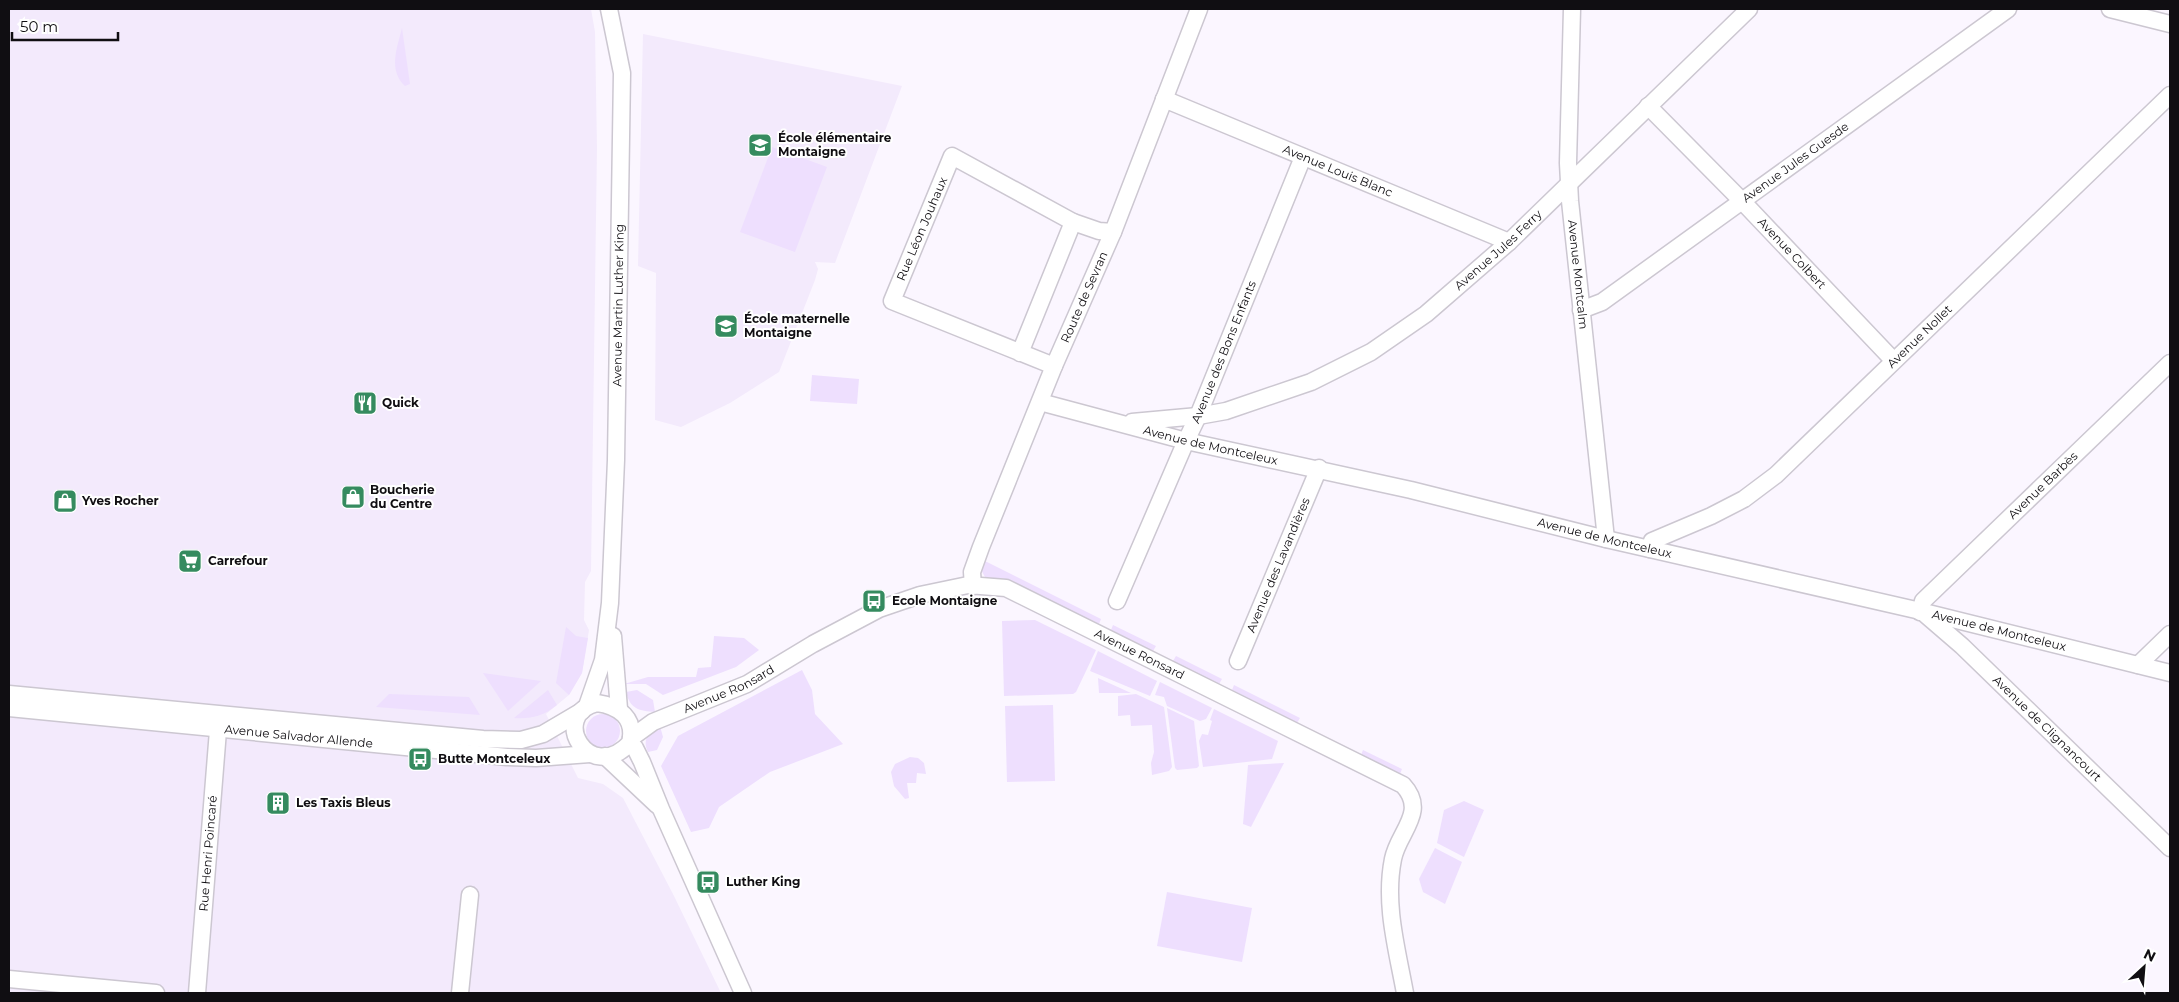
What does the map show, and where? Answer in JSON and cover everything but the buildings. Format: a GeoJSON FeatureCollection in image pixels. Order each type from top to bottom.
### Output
{"type":"FeatureCollection","features":[{"type":"Feature","properties":{"kind":"street","name":"Avenue Martin Luther King"},"geometry":{"type":"LineString","coordinates":[[585,708],[604,660],[610,603],[616,460],[622,73],[609,9]]}},
{"type":"Feature","properties":{"kind":"street","name":"Route de Sevran"},"geometry":{"type":"LineString","coordinates":[[973,586],[972,572],[978,554],[1054,366],[1114,232],[1199,9]]}},
{"type":"Feature","properties":{"kind":"street","name":"Avenue Montcalm"},"geometry":{"type":"LineString","coordinates":[[1572,9],[1569,182],[1606,539]]}},
{"type":"Feature","properties":{"kind":"street","name":"Avenue Jules Ferry"},"geometry":{"type":"LineString","coordinates":[[1122,423],[1198,416],[1250,404],[1311,382],[1371,352],[1426,314],[1509,242],[1749,9]]}},
{"type":"Feature","properties":{"kind":"street","name":"Avenue Jules Guesde"},"geometry":{"type":"LineString","coordinates":[[1581,310],[1602,302],[2008,9]]}},
{"type":"Feature","properties":{"kind":"street"},"geometry":{"type":"LineString","coordinates":[[2110,9],[2170,24]]}},
{"type":"Feature","properties":{"kind":"street","name":"Avenue Nollet"},"geometry":{"type":"LineString","coordinates":[[1650,548],[1652,541],[1711,516],[1744,499],[1776,475],[1893,360],[2170,95]]}},
{"type":"Feature","properties":{"kind":"street","name":"Avenue Louis Blanc"},"geometry":{"type":"LineString","coordinates":[[1164,99],[1509,242]]}},
{"type":"Feature","properties":{"kind":"street","name":"Avenue Colbert"},"geometry":{"type":"LineString","coordinates":[[1648,106],[1742,201],[1893,360]]}},
{"type":"Feature","properties":{"kind":"street","name":"Rue Léon Jouhaux"},"geometry":{"type":"LineString","coordinates":[[1054,366],[892,301],[952,156],[1073,222],[1099,231],[1114,232]]}},
{"type":"Feature","properties":{"kind":"street","name":"Avenue des Bons Enfants"},"geometry":{"type":"LineString","coordinates":[[1117,601],[1198,416],[1303,157]]}},
{"type":"Feature","properties":{"kind":"street"},"geometry":{"type":"LineString","coordinates":[[1020,353],[1073,222]]}},
{"type":"Feature","properties":{"kind":"street","name":"Avenue Barbès"},"geometry":{"type":"LineString","coordinates":[[1921,612],[1923,602],[2170,364]]}},
{"type":"Feature","properties":{"kind":"street","name":"Avenue de Montceleux"},"geometry":{"type":"LineString","coordinates":[[1040,402],[1186,440],[1319,468],[1606,539],[1921,612],[2170,673]]}},
{"type":"Feature","properties":{"kind":"street","name":"Avenue des Lavandières"},"geometry":{"type":"LineString","coordinates":[[1238,661],[1319,468]]}},
{"type":"Feature","properties":{"kind":"street","name":"Avenue Ronsard"},"geometry":{"type":"LineString","coordinates":[[631,740],[652,722],[672,713],[717,698],[747,684],[812,644],[879,609],[920,595],[973,586],[1006,588],[1403,785],[1411,794],[1413,813],[1395,851],[1389,891],[1406,993]]}},
{"type":"Feature","properties":{"kind":"street","name":"Avenue Martin Luther King"},"geometry":{"type":"LineString","coordinates":[[610,603],[622,711]]}},
{"type":"Feature","properties":{"kind":"street","name":"Avenue de Clignancourt"},"geometry":{"type":"LineString","coordinates":[[1921,612],[1962,646],[2170,848]]}},
{"type":"Feature","properties":{"kind":"street"},"geometry":{"type":"LineString","coordinates":[[1962,646],[1965,634],[1972,625]]}},
{"type":"Feature","properties":{"kind":"street"},"geometry":{"type":"LineString","coordinates":[[2138,665],[2170,634]]}},
{"type":"Feature","properties":{"kind":"street","name":"Avenue Salvador Allende"},"geometry":{"type":"LineString","coordinates":[[9,694],[219,722],[508,756],[536,758],[597,755]]}},
{"type":"Feature","properties":{"kind":"street"},"geometry":{"type":"LineString","coordinates":[[661,808],[597,755],[578,743],[574,732],[575,724],[585,708],[603,704],[622,711],[629,721],[631,740],[743,993]]}},
{"type":"Feature","properties":{"kind":"street","name":"Avenue Salvador Allende"},"geometry":{"type":"LineString","coordinates":[[9,708],[521,740],[543,734],[585,708]]}},
{"type":"Feature","properties":{"kind":"street","name":"Avenue Ronsard"},"geometry":{"type":"LineString","coordinates":[[622,711],[648,716],[672,713]]}},
{"type":"Feature","properties":{"kind":"street","name":"Rue Henri Poincaré"},"geometry":{"type":"LineString","coordinates":[[197,993],[219,722]]}},
{"type":"Feature","properties":{"kind":"street"},"geometry":{"type":"LineString","coordinates":[[597,755],[618,754],[631,740]]}},
{"type":"Feature","properties":{"kind":"street"},"geometry":{"type":"LineString","coordinates":[[460,993],[470,895]]}},
{"type":"Feature","properties":{"kind":"street"},"geometry":{"type":"LineString","coordinates":[[9,979],[156,993]]}},
{"type":"Feature","properties":{"kind":"shaded area"},"geometry":{"type":"Polygon","coordinates":[[[9,9],[591,9],[595,32],[597,148],[591,571],[585,582],[584,620],[589,630],[582,673],[569,695],[546,714],[578,778],[603,784],[623,798],[674,896],[721,993],[9,993],[9,9]]]}},
{"type":"Feature","properties":{"kind":"shaded area"},"geometry":{"type":"Polygon","coordinates":[[[402,28],[410,84],[405,86],[400,80],[395,66],[396,51],[402,28]]]}},
{"type":"Feature","properties":{"kind":"shaded area","name":"École élémentaire Montaigne"},"geometry":{"type":"Polygon","coordinates":[[[643,34],[902,86],[835,263],[815,262],[818,269],[815,280],[779,372],[730,403],[681,427],[655,420],[656,273],[638,266],[643,34]]]}},
{"type":"Feature","properties":{"kind":"shaded area"},"geometry":{"type":"Polygon","coordinates":[[[772,147],[827,167],[795,252],[740,232],[772,147]]]}},
{"type":"Feature","properties":{"kind":"shaded area"},"geometry":{"type":"Polygon","coordinates":[[[812,375],[859,379],[857,404],[810,401],[812,375]]]}},
{"type":"Feature","properties":{"kind":"shaded area"},"geometry":{"type":"Polygon","coordinates":[[[983,560],[1101,619],[1099,624],[1020,586],[985,577],[981,570],[983,560]]]}},
{"type":"Feature","properties":{"kind":"shaded area"},"geometry":{"type":"Polygon","coordinates":[[[1035,620],[1096,650],[1076,692],[1073,694],[1004,696],[1002,621],[1035,620]]]}},
{"type":"Feature","properties":{"kind":"shaded area"},"geometry":{"type":"Polygon","coordinates":[[[1113,625],[1156,646],[1153,651],[1111,630],[1113,625]]]}},
{"type":"Feature","properties":{"kind":"shaded area"},"geometry":{"type":"Polygon","coordinates":[[[566,627],[576,636],[588,638],[582,673],[569,695],[556,683],[566,627]]]}},
{"type":"Feature","properties":{"kind":"shaded area"},"geometry":{"type":"Polygon","coordinates":[[[714,636],[744,638],[759,650],[736,667],[663,695],[646,684],[624,684],[648,677],[696,677],[698,668],[711,667],[714,636]]]}},
{"type":"Feature","properties":{"kind":"shaded area"},"geometry":{"type":"Polygon","coordinates":[[[1098,651],[1157,681],[1150,696],[1090,671],[1098,651]]]}},
{"type":"Feature","properties":{"kind":"shaded area"},"geometry":{"type":"Polygon","coordinates":[[[1176,656],[1222,679],[1219,684],[1173,661],[1176,656]]]}},
{"type":"Feature","properties":{"kind":"shaded area"},"geometry":{"type":"Polygon","coordinates":[[[802,670],[812,690],[815,714],[843,744],[770,772],[719,807],[709,828],[691,832],[661,766],[678,736],[802,670]]]}},
{"type":"Feature","properties":{"kind":"shaded area"},"geometry":{"type":"Polygon","coordinates":[[[483,673],[541,681],[508,711],[483,673]]]}},
{"type":"Feature","properties":{"kind":"shaded area"},"geometry":{"type":"Polygon","coordinates":[[[1098,678],[1131,693],[1099,693],[1098,678]]]}},
{"type":"Feature","properties":{"kind":"shaded area"},"geometry":{"type":"Polygon","coordinates":[[[1160,682],[1212,708],[1206,719],[1200,721],[1167,706],[1164,697],[1155,695],[1160,682]]]}},
{"type":"Feature","properties":{"kind":"shaded area"},"geometry":{"type":"Polygon","coordinates":[[[1234,685],[1300,718],[1297,723],[1232,690],[1234,685]]]}},
{"type":"Feature","properties":{"kind":"shaded area"},"geometry":{"type":"Polygon","coordinates":[[[548,690],[557,705],[537,716],[514,718],[548,690]]]}},
{"type":"Feature","properties":{"kind":"shaded area"},"geometry":{"type":"Polygon","coordinates":[[[637,690],[653,700],[655,712],[640,710],[633,706],[626,692],[637,690]]]}},
{"type":"Feature","properties":{"kind":"shaded area"},"geometry":{"type":"Polygon","coordinates":[[[389,694],[469,697],[480,715],[376,707],[389,694]]]}},
{"type":"Feature","properties":{"kind":"shaded area"},"geometry":{"type":"Polygon","coordinates":[[[1136,694],[1164,707],[1172,767],[1169,771],[1152,775],[1151,763],[1154,752],[1152,725],[1131,726],[1130,715],[1118,716],[1118,696],[1136,694]]]}},
{"type":"Feature","properties":{"kind":"shaded area"},"geometry":{"type":"Polygon","coordinates":[[[1053,705],[1055,781],[1007,782],[1005,706],[1053,705]]]}},
{"type":"Feature","properties":{"kind":"shaded area"},"geometry":{"type":"Polygon","coordinates":[[[1167,708],[1194,721],[1199,766],[1197,768],[1177,770],[1175,768],[1167,708]]]}},
{"type":"Feature","properties":{"kind":"shaded area"},"geometry":{"type":"Polygon","coordinates":[[[1214,709],[1278,741],[1272,759],[1203,767],[1199,741],[1202,734],[1208,735],[1214,709]]]}},
{"type":"Feature","properties":{"kind":"shaded area"},"geometry":{"type":"Polygon","coordinates":[[[603,714],[615,719],[620,731],[615,743],[603,748],[591,743],[586,731],[591,719],[603,714]]]}},
{"type":"Feature","properties":{"kind":"shaded area"},"geometry":{"type":"Polygon","coordinates":[[[660,726],[663,737],[657,750],[648,752],[646,748],[647,737],[660,726]]]}},
{"type":"Feature","properties":{"kind":"shaded area"},"geometry":{"type":"Polygon","coordinates":[[[1363,750],[1402,769],[1400,774],[1361,755],[1363,750]]]}},
{"type":"Feature","properties":{"kind":"shaded area"},"geometry":{"type":"Polygon","coordinates":[[[910,757],[918,758],[924,763],[926,774],[917,773],[916,783],[907,783],[909,798],[905,799],[894,786],[891,772],[895,764],[910,757]]]}},
{"type":"Feature","properties":{"kind":"shaded area"},"geometry":{"type":"Polygon","coordinates":[[[1284,763],[1251,827],[1243,824],[1248,765],[1284,763]]]}},
{"type":"Feature","properties":{"kind":"shaded area"},"geometry":{"type":"Polygon","coordinates":[[[1464,801],[1484,810],[1464,857],[1437,843],[1444,810],[1464,801]]]}},
{"type":"Feature","properties":{"kind":"shaded area"},"geometry":{"type":"Polygon","coordinates":[[[1435,848],[1462,862],[1445,904],[1423,892],[1419,879],[1435,848]]]}},
{"type":"Feature","properties":{"kind":"shaded area"},"geometry":{"type":"Polygon","coordinates":[[[1167,892],[1252,908],[1242,962],[1157,946],[1167,892]]]}},
{"type":"Feature","properties":{"kind":"place","name":"École élémentaire Montaigne"},"geometry":{"type":"Point","coordinates":[760,145]}},
{"type":"Feature","properties":{"kind":"place","name":"École maternelle Montaigne"},"geometry":{"type":"Point","coordinates":[726,326]}},
{"type":"Feature","properties":{"kind":"place","name":"Quick"},"geometry":{"type":"Point","coordinates":[365,403]}},
{"type":"Feature","properties":{"kind":"place","name":"Boucherie du Centre"},"geometry":{"type":"Point","coordinates":[353,497]}},
{"type":"Feature","properties":{"kind":"place","name":"Yves Rocher"},"geometry":{"type":"Point","coordinates":[65,501]}},
{"type":"Feature","properties":{"kind":"place","name":"Carrefour"},"geometry":{"type":"Point","coordinates":[190,561]}},
{"type":"Feature","properties":{"kind":"place","name":"Ecole Montaigne"},"geometry":{"type":"Point","coordinates":[874,601]}},
{"type":"Feature","properties":{"kind":"place","name":"Butte Montceleux"},"geometry":{"type":"Point","coordinates":[420,759]}},
{"type":"Feature","properties":{"kind":"place","name":"Les Taxis Bleus"},"geometry":{"type":"Point","coordinates":[278,803]}},
{"type":"Feature","properties":{"kind":"place","name":"Luther King"},"geometry":{"type":"Point","coordinates":[708,882]}}]}
